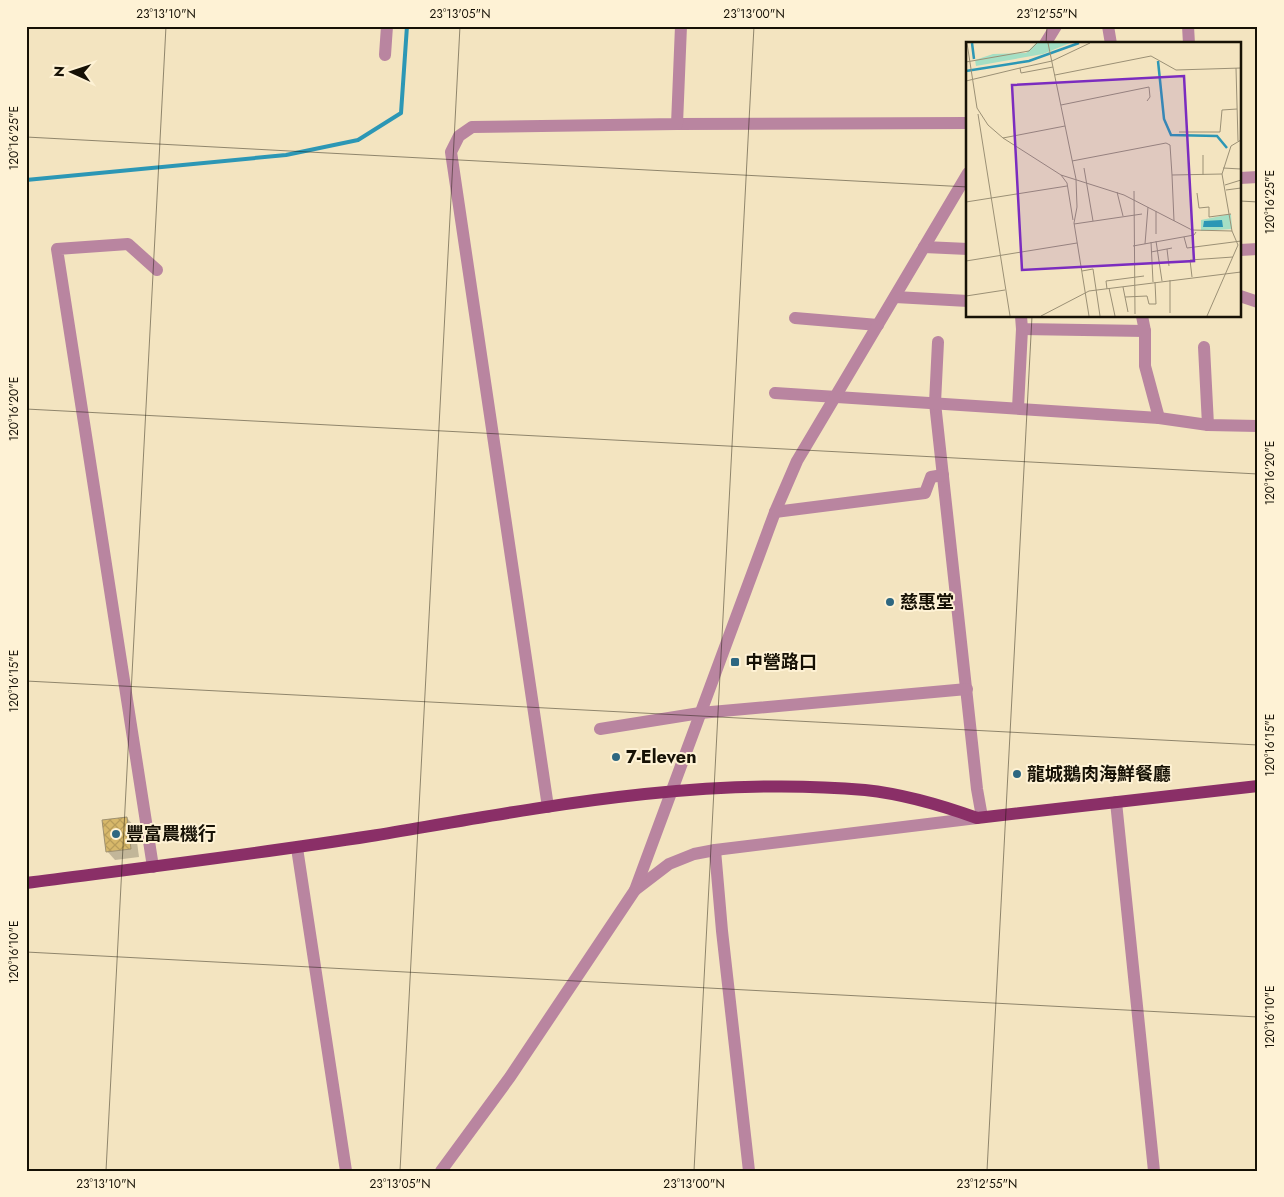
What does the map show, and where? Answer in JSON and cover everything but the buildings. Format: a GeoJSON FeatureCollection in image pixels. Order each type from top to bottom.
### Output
{"type":"FeatureCollection","features":[{"type":"Feature","properties":{"kind":"main road"},"geometry":{"type":"LineString","coordinates":[[26,883],[297,848],[548,807],[671,791],[775,787],[866,790],[937,804],[980,818],[1258,786]]}},
{"type":"Feature","properties":{"kind":"street"},"geometry":{"type":"LineString","coordinates":[[385,55],[387,26]]}},
{"type":"Feature","properties":{"kind":"street"},"geometry":{"type":"LineString","coordinates":[[677,124],[681,26]]}},
{"type":"Feature","properties":{"kind":"street"},"geometry":{"type":"LineString","coordinates":[[1046,42],[1056,26]]}},
{"type":"Feature","properties":{"kind":"street"},"geometry":{"type":"LineString","coordinates":[[1108,26],[1111,42]]}},
{"type":"Feature","properties":{"kind":"street"},"geometry":{"type":"LineString","coordinates":[[1188,26],[1189,42]]}},
{"type":"Feature","properties":{"kind":"street"},"geometry":{"type":"LineString","coordinates":[[548,807],[451,152],[458,136],[472,127],[966,123]]}},
{"type":"Feature","properties":{"kind":"street"},"geometry":{"type":"LineString","coordinates":[[441,1171],[510,1077],[636,890],[700,713],[796,461],[966,176]]}},
{"type":"Feature","properties":{"kind":"street"},"geometry":{"type":"LineString","coordinates":[[1242,178],[1258,177]]}},
{"type":"Feature","properties":{"kind":"street"},"geometry":{"type":"LineString","coordinates":[[153,867],[57,249],[128,244],[157,270]]}},
{"type":"Feature","properties":{"kind":"street"},"geometry":{"type":"LineString","coordinates":[[924,247],[966,248]]}},
{"type":"Feature","properties":{"kind":"street"},"geometry":{"type":"LineString","coordinates":[[1242,250],[1258,249]]}},
{"type":"Feature","properties":{"kind":"street"},"geometry":{"type":"LineString","coordinates":[[895,297],[966,300]]}},
{"type":"Feature","properties":{"kind":"street"},"geometry":{"type":"LineString","coordinates":[[1242,297],[1258,302]]}},
{"type":"Feature","properties":{"kind":"street"},"geometry":{"type":"LineString","coordinates":[[795,318],[878,325]]}},
{"type":"Feature","properties":{"kind":"street"},"geometry":{"type":"LineString","coordinates":[[1142,318],[1145,331],[1145,366],[1159,418]]}},
{"type":"Feature","properties":{"kind":"street"},"geometry":{"type":"LineString","coordinates":[[1018,408],[1021,323],[1145,331]]}},
{"type":"Feature","properties":{"kind":"street"},"geometry":{"type":"LineString","coordinates":[[636,890],[669,864],[694,854],[980,818],[935,403],[938,342]]}},
{"type":"Feature","properties":{"kind":"street"},"geometry":{"type":"LineString","coordinates":[[1204,347],[1208,425]]}},
{"type":"Feature","properties":{"kind":"street"},"geometry":{"type":"LineString","coordinates":[[775,393],[1159,418],[1208,425],[1258,426]]}},
{"type":"Feature","properties":{"kind":"street"},"geometry":{"type":"LineString","coordinates":[[775,512],[925,493],[931,477],[943,474]]}},
{"type":"Feature","properties":{"kind":"street"},"geometry":{"type":"LineString","coordinates":[[600,728],[700,713],[966,689]]}},
{"type":"Feature","properties":{"kind":"street"},"geometry":{"type":"LineString","coordinates":[[1116,802],[1154,1171]]}},
{"type":"Feature","properties":{"kind":"street"},"geometry":{"type":"LineString","coordinates":[[297,848],[346,1171]]}},
{"type":"Feature","properties":{"kind":"street"},"geometry":{"type":"LineString","coordinates":[[715,850],[723,940],[749,1171]]}},
{"type":"Feature","properties":{"kind":"waterway"},"geometry":{"type":"LineString","coordinates":[[26,180],[286,155],[358,140],[401,113],[407,26]]}},
{"type":"Feature","properties":{"kind":"place","name":"慈惠堂"},"geometry":{"type":"Point","coordinates":[890,602]}},
{"type":"Feature","properties":{"kind":"place","name":"中營路口"},"geometry":{"type":"Point","coordinates":[735,662]}},
{"type":"Feature","properties":{"kind":"place","name":"7-Eleven"},"geometry":{"type":"Point","coordinates":[616,757]}},
{"type":"Feature","properties":{"kind":"place","name":"龍城鵝肉海鮮餐廳"},"geometry":{"type":"Point","coordinates":[1017,774]}},
{"type":"Feature","properties":{"kind":"place","name":"豐富農機行"},"geometry":{"type":"Point","coordinates":[116,834]}}]}
